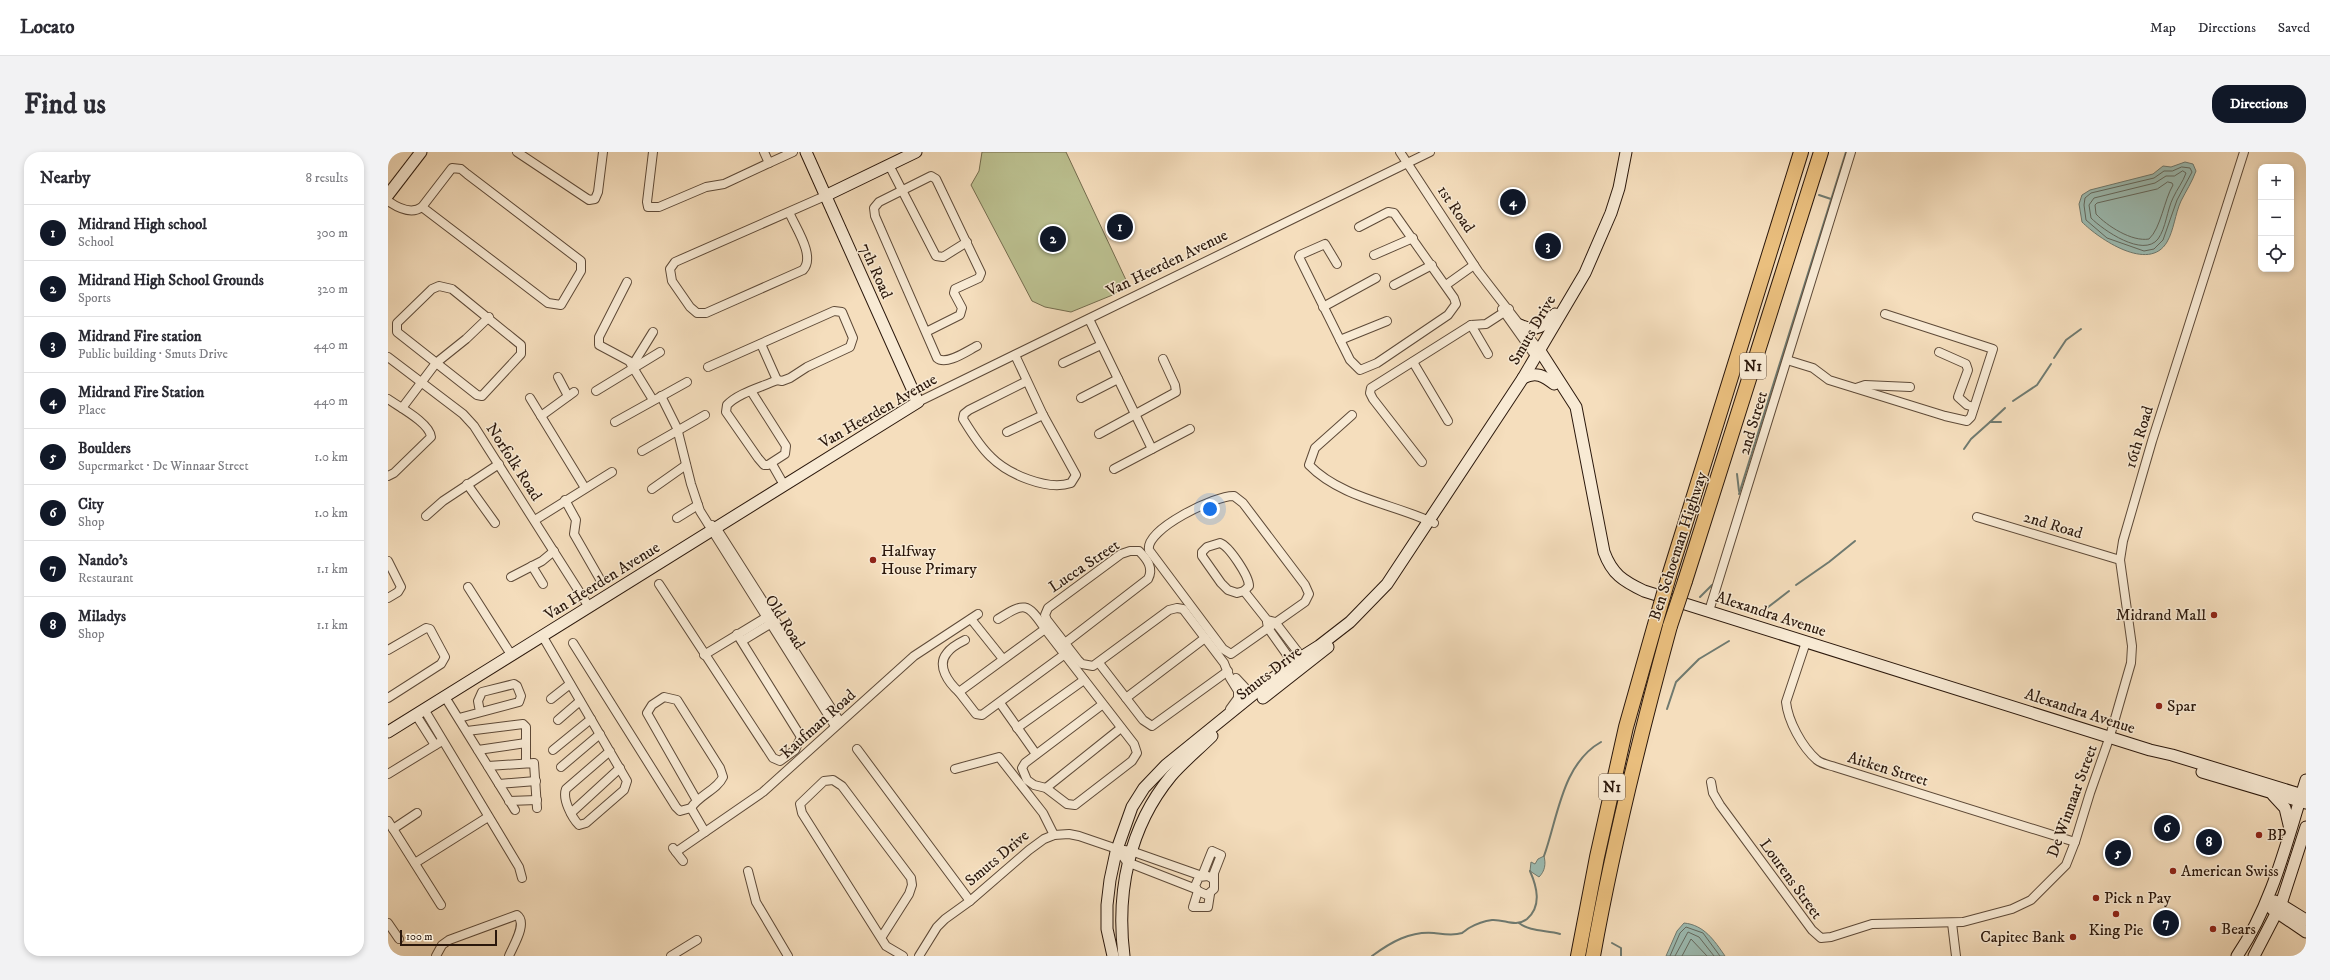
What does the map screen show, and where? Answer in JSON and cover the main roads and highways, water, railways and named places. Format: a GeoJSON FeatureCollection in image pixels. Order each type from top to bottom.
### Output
{"type":"FeatureCollection","features":[{"type":"Feature","properties":{"kind":"highway","name":"Ben Schoeman Highway"},"geometry":{"type":"LineString","coordinates":[[1578,956],[1597,857],[1626,727],[1669,576],[1801,152]]}},
{"type":"Feature","properties":{"kind":"highway","name":"Ben Schoeman Highway"},"geometry":{"type":"LineString","coordinates":[[1593,956],[1612,852],[1641,732],[1670,626],[1821,152]]}},
{"type":"Feature","properties":{"kind":"main road"},"geometry":{"type":"LineString","coordinates":[[388,195],[421,152]]}},
{"type":"Feature","properties":{"kind":"main road","name":"7th Road"},"geometry":{"type":"LineString","coordinates":[[806,152],[918,402]]}},
{"type":"Feature","properties":{"kind":"main road"},"geometry":{"type":"LineString","coordinates":[[825,196],[916,152]]}},
{"type":"Feature","properties":{"kind":"main road","name":"Smuts Drive"},"geometry":{"type":"LineString","coordinates":[[1113,956],[1107,929],[1107,905],[1116,853],[1132,807],[1144,788],[1166,765],[1268,684],[1354,626],[1391,590],[1437,511],[1538,354],[1585,273],[1602,237],[1619,188],[1626,152]]}},
{"type":"Feature","properties":{"kind":"main road"},"geometry":{"type":"LineString","coordinates":[[1520,325],[1527,329],[1542,327],[1566,304]]}},
{"type":"Feature","properties":{"kind":"main road"},"geometry":{"type":"LineString","coordinates":[[1538,354],[1571,415],[1585,479],[1591,491]]}},
{"type":"Feature","properties":{"kind":"main road","name":"Alexandra Avenue"},"geometry":{"type":"LineString","coordinates":[[1538,354],[1576,407],[1604,552],[1616,575],[1622,581],[1644,591],[2110,736],[2150,750],[2172,755],[2303,799]]}},
{"type":"Feature","properties":{"kind":"main road"},"geometry":{"type":"LineString","coordinates":[[1523,378],[1535,374],[1543,375],[1554,384]]}},
{"type":"Feature","properties":{"kind":"main road","name":"Van Heerden Avenue"},"geometry":{"type":"LineString","coordinates":[[388,732],[512,656],[713,528],[918,402]]}},
{"type":"Feature","properties":{"kind":"main road","name":"Smuts Drive"},"geometry":{"type":"LineString","coordinates":[[1124,956],[1121,909],[1127,862],[1143,819],[1172,776],[1212,736],[1300,663]]}},
{"type":"Feature","properties":{"kind":"main road","name":"Alexandra Avenue"},"geometry":{"type":"LineString","coordinates":[[2150,750],[2168,761],[2273,795],[2303,799]]}},
{"type":"Feature","properties":{"kind":"main road"},"geometry":{"type":"LineString","coordinates":[[2237,956],[2253,933],[2267,902],[2290,832],[2303,799],[2306,780]]}},
{"type":"Feature","properties":{"kind":"main road"},"geometry":{"type":"LineString","coordinates":[[2273,795],[2285,808],[2290,832]]}},
{"type":"Feature","properties":{"kind":"main road"},"geometry":{"type":"LineString","coordinates":[[2254,956],[2279,908],[2306,826]]}},
{"type":"Feature","properties":{"kind":"main road"},"geometry":{"type":"LineString","coordinates":[[2267,902],[2306,920]]}},
{"type":"Feature","properties":{"kind":"main road"},"geometry":{"type":"LineString","coordinates":[[2279,908],[2306,932]]}},
{"type":"Feature","properties":{"kind":"water"},"geometry":{"type":"Polygon","coordinates":[[[2185,162],[2193,164],[2196,171],[2181,201],[2167,242],[2159,251],[2149,254],[2137,254],[2124,250],[2100,237],[2082,222],[2079,204],[2082,195],[2090,190],[2153,174],[2163,166],[2171,167],[2185,162]]]}},
{"type":"Feature","properties":{"kind":"water"},"geometry":{"type":"Polygon","coordinates":[[[1544,856],[1545,862],[1543,872],[1539,877],[1530,871],[1531,862],[1535,864],[1538,859],[1544,856]]]}},
{"type":"Feature","properties":{"kind":"water"},"geometry":{"type":"Polygon","coordinates":[[[1684,923],[1691,924],[1708,934],[1725,956],[1666,956],[1677,931],[1684,923]]]}},
{"type":"Feature","properties":{"kind":"waterway"},"geometry":{"type":"LineString","coordinates":[[1739,494],[1846,152]]}},
{"type":"Feature","properties":{"kind":"waterway"},"geometry":{"type":"LineString","coordinates":[[1819,195],[1831,199]]}},
{"type":"Feature","properties":{"kind":"waterway"},"geometry":{"type":"LineString","coordinates":[[2054,358],[2066,340],[2081,329]]}},
{"type":"Feature","properties":{"kind":"waterway"},"geometry":{"type":"LineString","coordinates":[[2013,401],[2037,385],[2051,364]]}},
{"type":"Feature","properties":{"kind":"waterway"},"geometry":{"type":"LineString","coordinates":[[1990,422],[2005,408]]}},
{"type":"Feature","properties":{"kind":"waterway"},"geometry":{"type":"LineString","coordinates":[[1964,449],[1971,439],[1990,422],[2001,422]]}},
{"type":"Feature","properties":{"kind":"waterway"},"geometry":{"type":"LineString","coordinates":[[1737,474],[1739,491]]}},
{"type":"Feature","properties":{"kind":"waterway"},"geometry":{"type":"LineString","coordinates":[[1796,585],[1829,562],[1855,541]]}},
{"type":"Feature","properties":{"kind":"waterway"},"geometry":{"type":"LineString","coordinates":[[1700,597],[1712,585]]}},
{"type":"Feature","properties":{"kind":"waterway"},"geometry":{"type":"LineString","coordinates":[[1759,614],[1789,591]]}},
{"type":"Feature","properties":{"kind":"waterway"},"geometry":{"type":"LineString","coordinates":[[1667,709],[1676,682],[1699,659],[1729,641]]}},
{"type":"Feature","properties":{"kind":"waterway"},"geometry":{"type":"LineString","coordinates":[[1544,856],[1563,793],[1570,777],[1588,752],[1601,742]]}},
{"type":"Feature","properties":{"kind":"waterway"},"geometry":{"type":"LineString","coordinates":[[1372,956],[1401,938],[1417,934],[1459,934],[1477,924],[1492,920],[1514,923],[1523,922],[1532,914],[1535,908],[1537,896],[1535,883],[1530,871]]}},
{"type":"Feature","properties":{"kind":"waterway"},"geometry":{"type":"LineString","coordinates":[[1519,923],[1528,928],[1560,934]]}},
{"type":"Feature","properties":{"kind":"waterway"},"geometry":{"type":"LineString","coordinates":[[1612,943],[1621,948],[1621,956]]}},
{"type":"Feature","properties":{"kind":"place","name":"Midrand Fire Station"},"geometry":{"type":"Point","coordinates":[1513,202]}},
{"type":"Feature","properties":{"kind":"place","name":"Midrand High school"},"geometry":{"type":"Point","coordinates":[1120,227]}},
{"type":"Feature","properties":{"kind":"place","name":"Midrand High School Grounds"},"geometry":{"type":"Point","coordinates":[1053,239]}},
{"type":"Feature","properties":{"kind":"place","name":"Midrand Fire station"},"geometry":{"type":"Point","coordinates":[1548,246]}},
{"type":"Feature","properties":{"kind":"place","name":"Halfway House Primary"},"geometry":{"type":"Point","coordinates":[873,560]}},
{"type":"Feature","properties":{"kind":"place","name":"Midrand Mall"},"geometry":{"type":"Point","coordinates":[2214,615]}},
{"type":"Feature","properties":{"kind":"place","name":"Spar"},"geometry":{"type":"Point","coordinates":[2159,706]}},
{"type":"Feature","properties":{"kind":"place","name":"City"},"geometry":{"type":"Point","coordinates":[2167,828]}},
{"type":"Feature","properties":{"kind":"place","name":"BP"},"geometry":{"type":"Point","coordinates":[2259,835]}},
{"type":"Feature","properties":{"kind":"place","name":"Miladys"},"geometry":{"type":"Point","coordinates":[2209,842]}},
{"type":"Feature","properties":{"kind":"place","name":"Boulders"},"geometry":{"type":"Point","coordinates":[2118,853]}},
{"type":"Feature","properties":{"kind":"place","name":"American Swiss"},"geometry":{"type":"Point","coordinates":[2173,871]}},
{"type":"Feature","properties":{"kind":"place","name":"Pick n Pay"},"geometry":{"type":"Point","coordinates":[2096,898]}},
{"type":"Feature","properties":{"kind":"place","name":"King Pie"},"geometry":{"type":"Point","coordinates":[2116,914]}},
{"type":"Feature","properties":{"kind":"place","name":"Nando's"},"geometry":{"type":"Point","coordinates":[2166,923]}},
{"type":"Feature","properties":{"kind":"place","name":"Bears"},"geometry":{"type":"Point","coordinates":[2213,929]}},
{"type":"Feature","properties":{"kind":"place","name":"Capitec Bank"},"geometry":{"type":"Point","coordinates":[2073,937]}}]}
